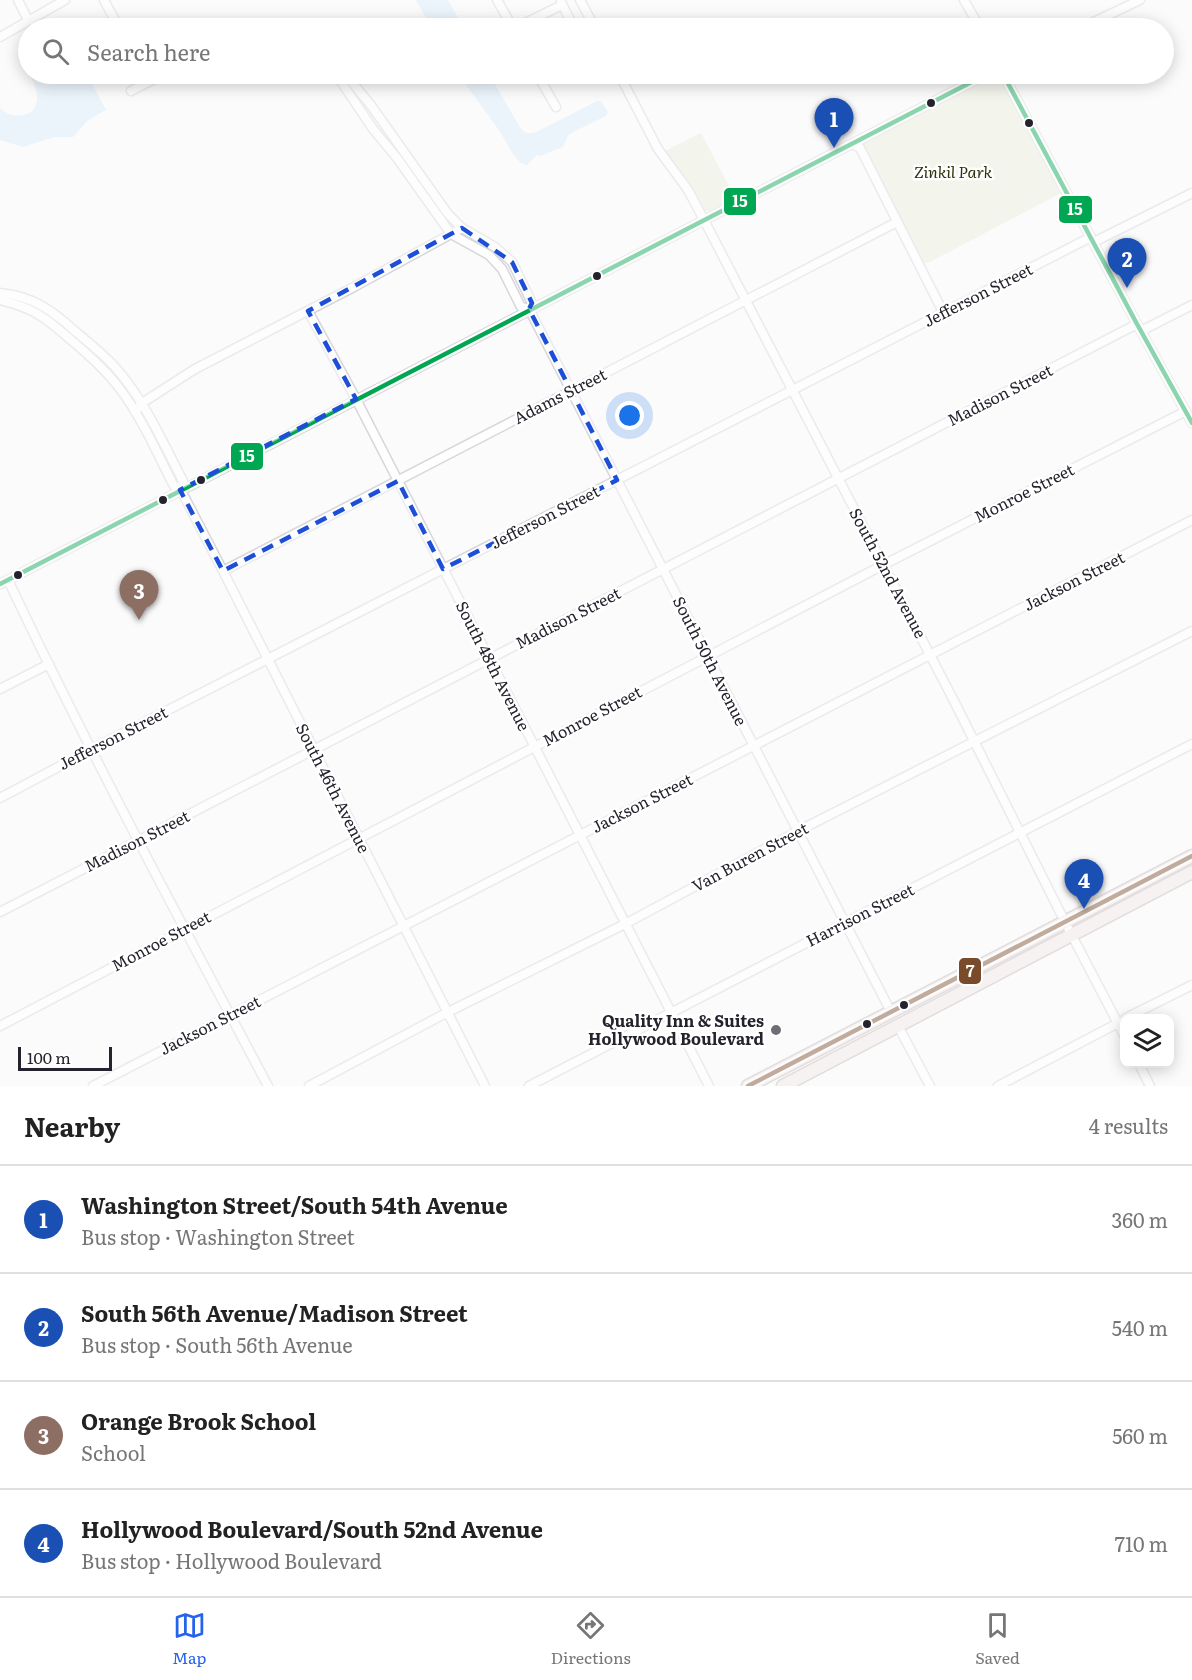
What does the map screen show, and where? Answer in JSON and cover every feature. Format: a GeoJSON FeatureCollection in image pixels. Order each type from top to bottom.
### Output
{"type":"FeatureCollection","features":[{"type":"Feature","properties":{"kind":"highway"},"geometry":{"type":"LineString","coordinates":[[783,1086],[898,1026],[1192,856]]}},
{"type":"Feature","properties":{"kind":"highway"},"geometry":{"type":"LineString","coordinates":[[748,1086],[936,989],[1192,872]]}},
{"type":"Feature","properties":{"kind":"highway"},"geometry":{"type":"LineString","coordinates":[[898,1026],[897,1022],[900,1017],[931,999],[936,989]]}},
{"type":"Feature","properties":{"kind":"highway"},"geometry":{"type":"LineString","coordinates":[[846,1053],[851,1043],[886,1024],[890,1020],[891,1012]]}},
{"type":"Feature","properties":{"kind":"highway"},"geometry":{"type":"LineString","coordinates":[[761,1086],[767,1083],[771,1074]]}},
{"type":"Feature","properties":{"kind":"street"},"geometry":{"type":"LineString","coordinates":[[18,0],[27,18]]}},
{"type":"Feature","properties":{"kind":"street"},"geometry":{"type":"LineString","coordinates":[[32,18],[64,0]]}},
{"type":"Feature","properties":{"kind":"street"},"geometry":{"type":"LineString","coordinates":[[104,0],[114,18]]}},
{"type":"Feature","properties":{"kind":"street"},"geometry":{"type":"LineString","coordinates":[[580,0],[590,18]]}},
{"type":"Feature","properties":{"kind":"street"},"geometry":{"type":"LineString","coordinates":[[964,0],[974,18]]}},
{"type":"Feature","properties":{"kind":"street"},"geometry":{"type":"LineString","coordinates":[[1102,18],[1140,0]]}},
{"type":"Feature","properties":{"kind":"street"},"geometry":{"type":"LineString","coordinates":[[500,1],[509,18]]}},
{"type":"Feature","properties":{"kind":"street"},"geometry":{"type":"LineString","coordinates":[[532,18],[561,2],[569,18]]}},
{"type":"Feature","properties":{"kind":"street"},"geometry":{"type":"LineString","coordinates":[[0,37],[18,26]]}},
{"type":"Feature","properties":{"kind":"street"},"geometry":{"type":"LineString","coordinates":[[131,91],[144,84]]}},
{"type":"Feature","properties":{"kind":"street"},"geometry":{"type":"LineString","coordinates":[[343,84],[451,234],[489,255],[502,269],[521,307],[529,309]]}},
{"type":"Feature","properties":{"kind":"street"},"geometry":{"type":"LineString","coordinates":[[353,84],[448,214],[462,228],[495,247],[512,262],[532,303],[529,309]]}},
{"type":"Feature","properties":{"kind":"street"},"geometry":{"type":"LineString","coordinates":[[543,84],[556,107]]}},
{"type":"Feature","properties":{"kind":"street","name":"South 52nd Avenue"},"geometry":{"type":"LineString","coordinates":[[624,84],[658,149],[688,190],[704,220],[930,655],[1068,928],[1120,1015]]}},
{"type":"Feature","properties":{"kind":"street"},"geometry":{"type":"LineString","coordinates":[[268,1086],[49,664],[2,583],[968,84]]}},
{"type":"Feature","properties":{"kind":"street"},"geometry":{"type":"LineString","coordinates":[[1009,84],[1192,423]]}},
{"type":"Feature","properties":{"kind":"street"},"geometry":{"type":"LineString","coordinates":[[853,144],[860,148],[943,312]]}},
{"type":"Feature","properties":{"kind":"street","name":"Jefferson Street"},"geometry":{"type":"LineString","coordinates":[[0,798],[92,748],[943,312],[1192,193]]}},
{"type":"Feature","properties":{"kind":"street","name":"Adams Street"},"geometry":{"type":"LineString","coordinates":[[223,571],[897,222]]}},
{"type":"Feature","properties":{"kind":"street"},"geometry":{"type":"LineString","coordinates":[[135,412],[142,403],[195,369],[462,228]]}},
{"type":"Feature","properties":{"kind":"street","name":"South 46th Avenue"},"geometry":{"type":"LineString","coordinates":[[0,293],[12,294],[37,302],[49,309],[114,366],[142,403],[183,481],[180,490]]}},
{"type":"Feature","properties":{"kind":"street","name":"South 46th Avenue"},"geometry":{"type":"LineString","coordinates":[[0,300],[33,310],[56,327],[107,373],[135,412],[223,571],[485,1086]]}},
{"type":"Feature","properties":{"kind":"street","name":"Madison Street"},"geometry":{"type":"LineString","coordinates":[[0,912],[838,478],[1139,327],[1192,305]]}},
{"type":"Feature","properties":{"kind":"street","name":"South 50th Avenue"},"geometry":{"type":"LineString","coordinates":[[529,309],[891,1012]]}},
{"type":"Feature","properties":{"kind":"street","name":"South 48th Avenue"},"geometry":{"type":"LineString","coordinates":[[308,311],[356,399],[709,1086]]}},
{"type":"Feature","properties":{"kind":"street","name":"Monroe Street"},"geometry":{"type":"LineString","coordinates":[[0,1026],[707,656],[1186,411]]}},
{"type":"Feature","properties":{"kind":"street","name":"Jackson Street"},"geometry":{"type":"LineString","coordinates":[[93,1086],[1192,520]]}},
{"type":"Feature","properties":{"kind":"street","name":"Van Buren Street"},"geometry":{"type":"LineString","coordinates":[[309,1086],[448,1012],[626,924],[798,831],[1192,631]]}},
{"type":"Feature","properties":{"kind":"street"},"geometry":{"type":"LineString","coordinates":[[0,689],[49,664]]}},
{"type":"Feature","properties":{"kind":"street","name":"Harrison Street"},"geometry":{"type":"LineString","coordinates":[[529,1086],[1192,744]]}},
{"type":"Feature","properties":{"kind":"street"},"geometry":{"type":"LineString","coordinates":[[1135,1014],[1192,985]]}},
{"type":"Feature","properties":{"kind":"street"},"geometry":{"type":"LineString","coordinates":[[998,1086],[1120,1022]]}},
{"type":"Feature","properties":{"kind":"street"},"geometry":{"type":"LineString","coordinates":[[898,1026],[930,1086]]}},
{"type":"Feature","properties":{"kind":"street"},"geometry":{"type":"LineString","coordinates":[[1141,1068],[1150,1086]]}},
{"type":"Feature","properties":{"kind":"highlighted area"},"geometry":{"type":"Polygon","coordinates":[[[462,228],[512,262],[532,303],[529,309],[617,480],[443,569],[398,481],[223,571],[180,490],[356,399],[308,311],[462,228]]]}},
{"type":"Feature","properties":{"kind":"green space","name":"Zinkil Park"},"geometry":{"type":"Polygon","coordinates":[[[976,84],[1004,84],[1062,187],[1061,193],[928,263],[923,262],[863,149],[863,142],[976,84]]]}},
{"type":"Feature","properties":{"kind":"green space"},"geometry":{"type":"Polygon","coordinates":[[[701,133],[736,199],[712,211],[703,211],[663,152],[701,133]]]}},
{"type":"Feature","properties":{"kind":"water"},"geometry":{"type":"Polygon","coordinates":[[[416,0],[448,0],[458,18],[426,18],[416,0]]]}},
{"type":"Feature","properties":{"kind":"water"},"geometry":{"type":"Polygon","coordinates":[[[34,84],[92,84],[106,110],[88,120],[73,137],[55,137],[23,147],[0,140],[0,108],[16,116],[28,114],[35,106],[37,99],[34,84]]]}},
{"type":"Feature","properties":{"kind":"water"},"geometry":{"type":"Polygon","coordinates":[[[465,84],[495,84],[520,127],[527,133],[536,132],[597,101],[601,101],[608,112],[606,116],[569,134],[563,147],[540,156],[537,155],[527,165],[515,157],[465,84]]]}},
{"type":"Feature","properties":{"kind":"transit line","name":"15"},"geometry":{"type":"LineString","coordinates":[[0,584],[968,84]]}},
{"type":"Feature","properties":{"kind":"transit line","name":"15"},"geometry":{"type":"LineString","coordinates":[[1008,84],[1192,423]]}},
{"type":"Feature","properties":{"kind":"transit line","name":"7"},"geometry":{"type":"LineString","coordinates":[[748,1086],[1192,856]]}},
{"type":"Feature","properties":{"kind":"place","name":"Washington Street/South 54th Avenue"},"geometry":{"type":"Point","coordinates":[834,148]}},
{"type":"Feature","properties":{"kind":"place","name":"South 56th Avenue/Madison Street"},"geometry":{"type":"Point","coordinates":[1127,288]}},
{"type":"Feature","properties":{"kind":"place","name":"Orange Brook School"},"geometry":{"type":"Point","coordinates":[139,620]}},
{"type":"Feature","properties":{"kind":"place","name":"Hollywood Boulevard/South 52nd Avenue"},"geometry":{"type":"Point","coordinates":[1084,909]}},
{"type":"Feature","properties":{"kind":"place","name":"Quality Inn & Suites Hollywood Boulevard"},"geometry":{"type":"Point","coordinates":[776,1030]}}]}
